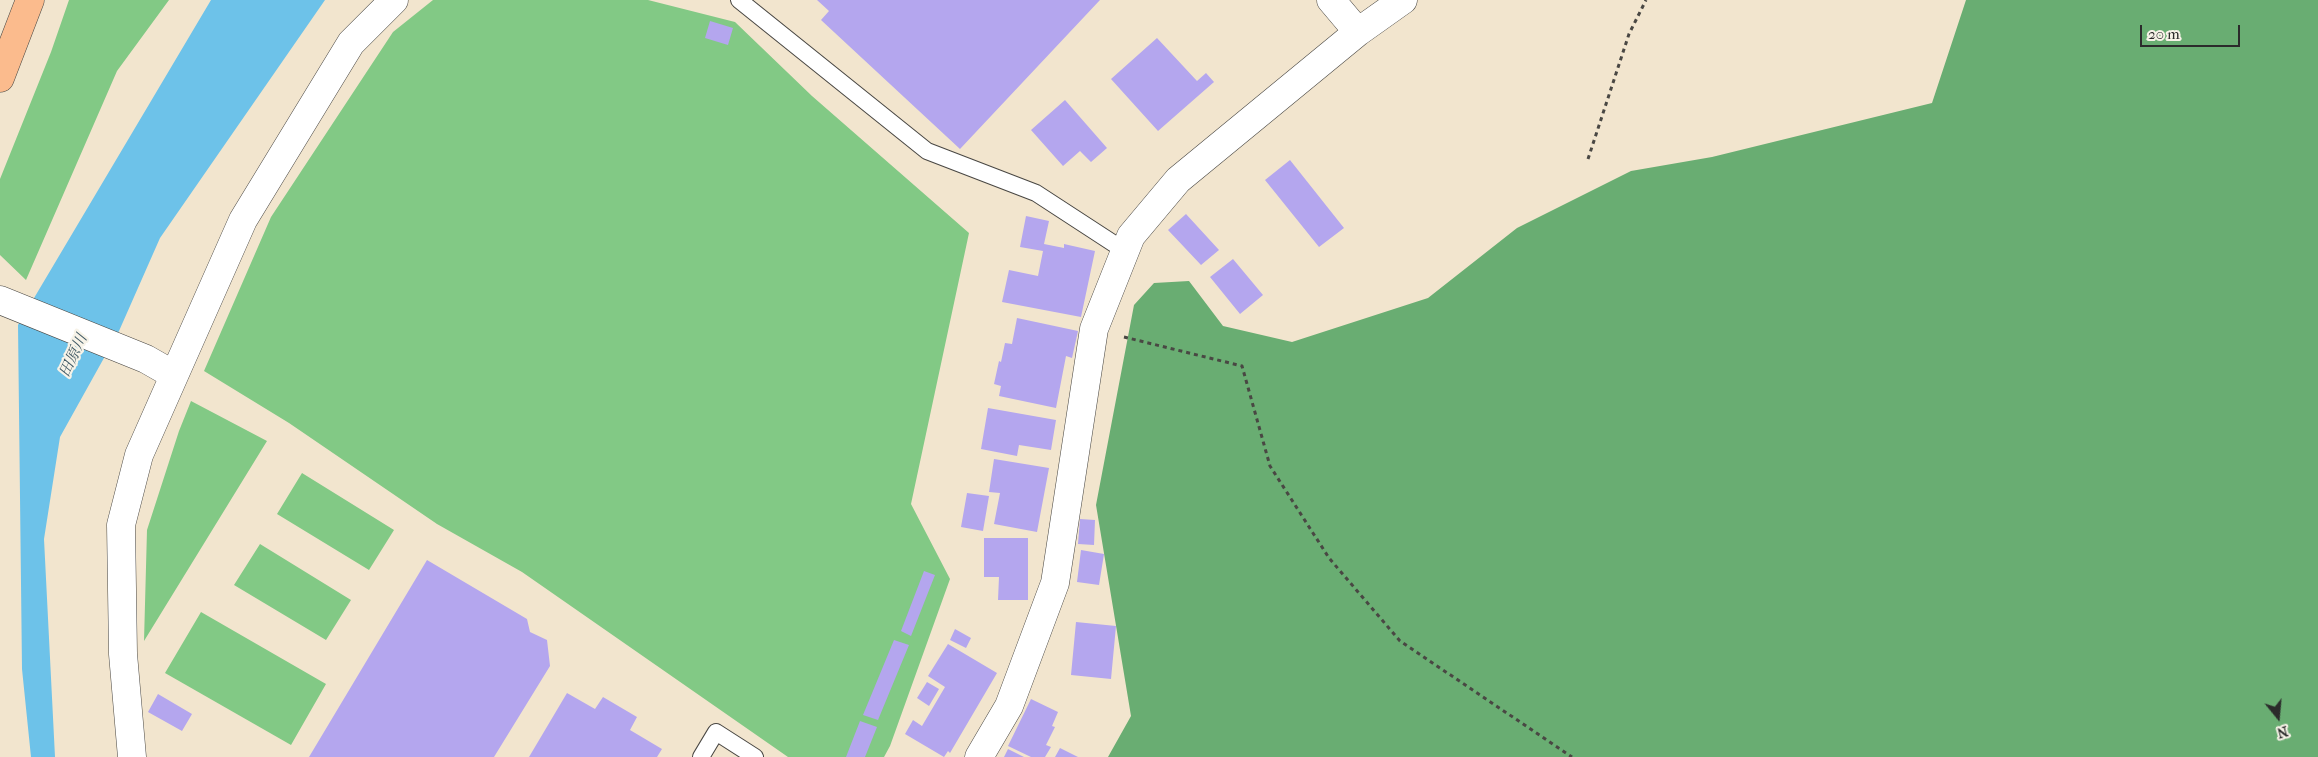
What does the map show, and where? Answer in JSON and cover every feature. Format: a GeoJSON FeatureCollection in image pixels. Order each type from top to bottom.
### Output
{"type":"FeatureCollection","features":[{"type":"Feature","properties":{"kind":"highway"},"geometry":{"type":"LineString","coordinates":[[0,78],[30,0]]}},
{"type":"Feature","properties":{"kind":"street"},"geometry":{"type":"LineString","coordinates":[[132,757],[123,654],[121,525],[139,455],[243,220],[352,43],[394,0]]}},
{"type":"Feature","properties":{"kind":"street"},"geometry":{"type":"LineString","coordinates":[[1331,0],[1358,32]]}},
{"type":"Feature","properties":{"kind":"street"},"geometry":{"type":"LineString","coordinates":[[979,757],[1009,706],[1055,583],[1094,329],[1131,236],[1178,180],[1358,32],[1403,0]]}},
{"type":"Feature","properties":{"kind":"street"},"geometry":{"type":"LineString","coordinates":[[7,302],[146,359],[174,374]]}},
{"type":"Feature","properties":{"kind":"lane"},"geometry":{"type":"LineString","coordinates":[[739,0],[926,152],[1036,194],[1125,251]]}},
{"type":"Feature","properties":{"kind":"lane"},"geometry":{"type":"LineString","coordinates":[[700,757],[716,732],[755,757]]}},
{"type":"Feature","properties":{"kind":"path"},"geometry":{"type":"LineString","coordinates":[[1588,159],[1629,34],[1646,0]]}},
{"type":"Feature","properties":{"kind":"path"},"geometry":{"type":"LineString","coordinates":[[1094,329],[1242,366],[1270,466],[1329,558],[1400,641],[1572,757]]}},
{"type":"Feature","properties":{"kind":"green space"},"geometry":{"type":"Polygon","coordinates":[[[69,0],[169,0],[117,71],[26,280],[0,255],[0,179],[51,52],[69,0]]]}},
{"type":"Feature","properties":{"kind":"green space"},"geometry":{"type":"Polygon","coordinates":[[[433,0],[648,0],[735,22],[812,96],[969,233],[911,504],[950,579],[890,746],[884,757],[788,757],[522,572],[437,524],[289,423],[204,371],[271,217],[393,32],[433,0]]]}},
{"type":"Feature","properties":{"kind":"green space"},"geometry":{"type":"Polygon","coordinates":[[[1966,0],[2318,0],[2318,757],[1108,757],[1131,716],[1096,505],[1134,305],[1154,283],[1189,281],[1223,326],[1292,342],[1428,298],[1517,228],[1631,171],[1712,157],[1932,103],[1966,0]]]}},
{"type":"Feature","properties":{"kind":"green space"},"geometry":{"type":"Polygon","coordinates":[[[191,401],[267,441],[144,641],[147,530],[179,431],[191,401]]]}},
{"type":"Feature","properties":{"kind":"green space"},"geometry":{"type":"Polygon","coordinates":[[[302,473],[394,530],[369,570],[277,514],[302,473]]]}},
{"type":"Feature","properties":{"kind":"green space"},"geometry":{"type":"Polygon","coordinates":[[[260,544],[351,600],[326,640],[234,585],[260,544]]]}},
{"type":"Feature","properties":{"kind":"green space"},"geometry":{"type":"Polygon","coordinates":[[[201,612],[326,684],[291,745],[165,673],[201,612]]]}},
{"type":"Feature","properties":{"kind":"water","name":"田原川"},"geometry":{"type":"Polygon","coordinates":[[[211,0],[325,0],[160,238],[119,331],[60,437],[44,539],[55,757],[31,757],[22,669],[18,325],[211,0]]]}},
{"type":"Feature","properties":{"kind":"building"},"geometry":{"type":"Polygon","coordinates":[[[817,0],[1100,0],[960,149],[821,20],[829,11],[817,0]]]}},
{"type":"Feature","properties":{"kind":"building"},"geometry":{"type":"Polygon","coordinates":[[[710,21],[733,28],[728,45],[705,38],[710,21]]]}},
{"type":"Feature","properties":{"kind":"building"},"geometry":{"type":"Polygon","coordinates":[[[1157,38],[1197,81],[1206,73],[1214,82],[1158,131],[1111,79],[1157,38]]]}},
{"type":"Feature","properties":{"kind":"building"},"geometry":{"type":"Polygon","coordinates":[[[1065,100],[1107,148],[1091,162],[1080,151],[1063,166],[1031,130],[1065,100]]]}},
{"type":"Feature","properties":{"kind":"building"},"geometry":{"type":"Polygon","coordinates":[[[1290,160],[1344,228],[1319,247],[1265,180],[1290,160]]]}},
{"type":"Feature","properties":{"kind":"building"},"geometry":{"type":"Polygon","coordinates":[[[1186,214],[1219,250],[1201,265],[1168,230],[1186,214]]]}},
{"type":"Feature","properties":{"kind":"building"},"geometry":{"type":"Polygon","coordinates":[[[1026,216],[1049,221],[1044,244],[1064,248],[1064,244],[1095,251],[1081,317],[1002,302],[1009,270],[1038,276],[1043,251],[1020,247],[1026,216]]]}},
{"type":"Feature","properties":{"kind":"building"},"geometry":{"type":"Polygon","coordinates":[[[1233,259],[1263,295],[1240,314],[1210,277],[1233,259]]]}},
{"type":"Feature","properties":{"kind":"building"},"geometry":{"type":"Polygon","coordinates":[[[1017,318],[1078,331],[1072,358],[1066,356],[1056,408],[999,396],[1001,386],[994,384],[999,361],[1001,362],[1005,343],[1012,344],[1017,318]]]}},
{"type":"Feature","properties":{"kind":"building"},"geometry":{"type":"Polygon","coordinates":[[[988,408],[1056,420],[1051,450],[1019,445],[1017,456],[981,449],[988,408]]]}},
{"type":"Feature","properties":{"kind":"building"},"geometry":{"type":"Polygon","coordinates":[[[994,459],[1049,468],[1037,532],[994,524],[1000,493],[989,492],[994,459]]]}},
{"type":"Feature","properties":{"kind":"building"},"geometry":{"type":"Polygon","coordinates":[[[967,493],[989,496],[983,531],[961,527],[967,493]]]}},
{"type":"Feature","properties":{"kind":"building"},"geometry":{"type":"Polygon","coordinates":[[[1080,519],[1095,520],[1094,545],[1078,544],[1080,519]]]}},
{"type":"Feature","properties":{"kind":"building"},"geometry":{"type":"Polygon","coordinates":[[[984,538],[1028,538],[1028,600],[998,600],[999,577],[984,577],[984,538]]]}},
{"type":"Feature","properties":{"kind":"building"},"geometry":{"type":"Polygon","coordinates":[[[1081,550],[1104,554],[1099,585],[1077,582],[1081,550]]]}},
{"type":"Feature","properties":{"kind":"building"},"geometry":{"type":"Polygon","coordinates":[[[427,560],[527,619],[530,632],[547,640],[550,666],[494,757],[309,757],[427,560]]]}},
{"type":"Feature","properties":{"kind":"building"},"geometry":{"type":"Polygon","coordinates":[[[924,571],[935,575],[911,636],[901,631],[924,571]]]}},
{"type":"Feature","properties":{"kind":"building"},"geometry":{"type":"Polygon","coordinates":[[[1076,622],[1116,626],[1111,679],[1071,675],[1076,622]]]}},
{"type":"Feature","properties":{"kind":"building"},"geometry":{"type":"Polygon","coordinates":[[[955,629],[971,638],[966,648],[950,640],[955,629]]]}},
{"type":"Feature","properties":{"kind":"building"},"geometry":{"type":"Polygon","coordinates":[[[894,640],[909,645],[878,720],[863,715],[894,640]]]}},
{"type":"Feature","properties":{"kind":"building"},"geometry":{"type":"Polygon","coordinates":[[[948,644],[997,673],[950,753],[948,751],[944,757],[905,734],[913,720],[922,726],[945,687],[928,676],[948,644]]]}},
{"type":"Feature","properties":{"kind":"building"},"geometry":{"type":"Polygon","coordinates":[[[927,682],[939,689],[929,706],[917,698],[927,682]]]}},
{"type":"Feature","properties":{"kind":"building"},"geometry":{"type":"Polygon","coordinates":[[[567,693],[595,709],[603,697],[637,717],[630,730],[662,749],[657,757],[529,757],[567,693]]]}},
{"type":"Feature","properties":{"kind":"building"},"geometry":{"type":"Polygon","coordinates":[[[158,694],[192,714],[182,731],[148,712],[158,694]]]}},
{"type":"Feature","properties":{"kind":"building"},"geometry":{"type":"Polygon","coordinates":[[[1031,699],[1058,712],[1052,726],[1055,727],[1046,745],[1051,747],[1045,757],[1031,757],[1008,746],[1031,699]]]}},
{"type":"Feature","properties":{"kind":"building"},"geometry":{"type":"Polygon","coordinates":[[[860,721],[877,727],[865,757],[846,757],[860,721]]]}},
{"type":"Feature","properties":{"kind":"building"},"geometry":{"type":"Polygon","coordinates":[[[1060,748],[1078,757],[1055,757],[1060,748]]]}},
{"type":"Feature","properties":{"kind":"building"},"geometry":{"type":"Polygon","coordinates":[[[1008,749],[1024,757],[1004,757],[1008,749]]]}}]}
